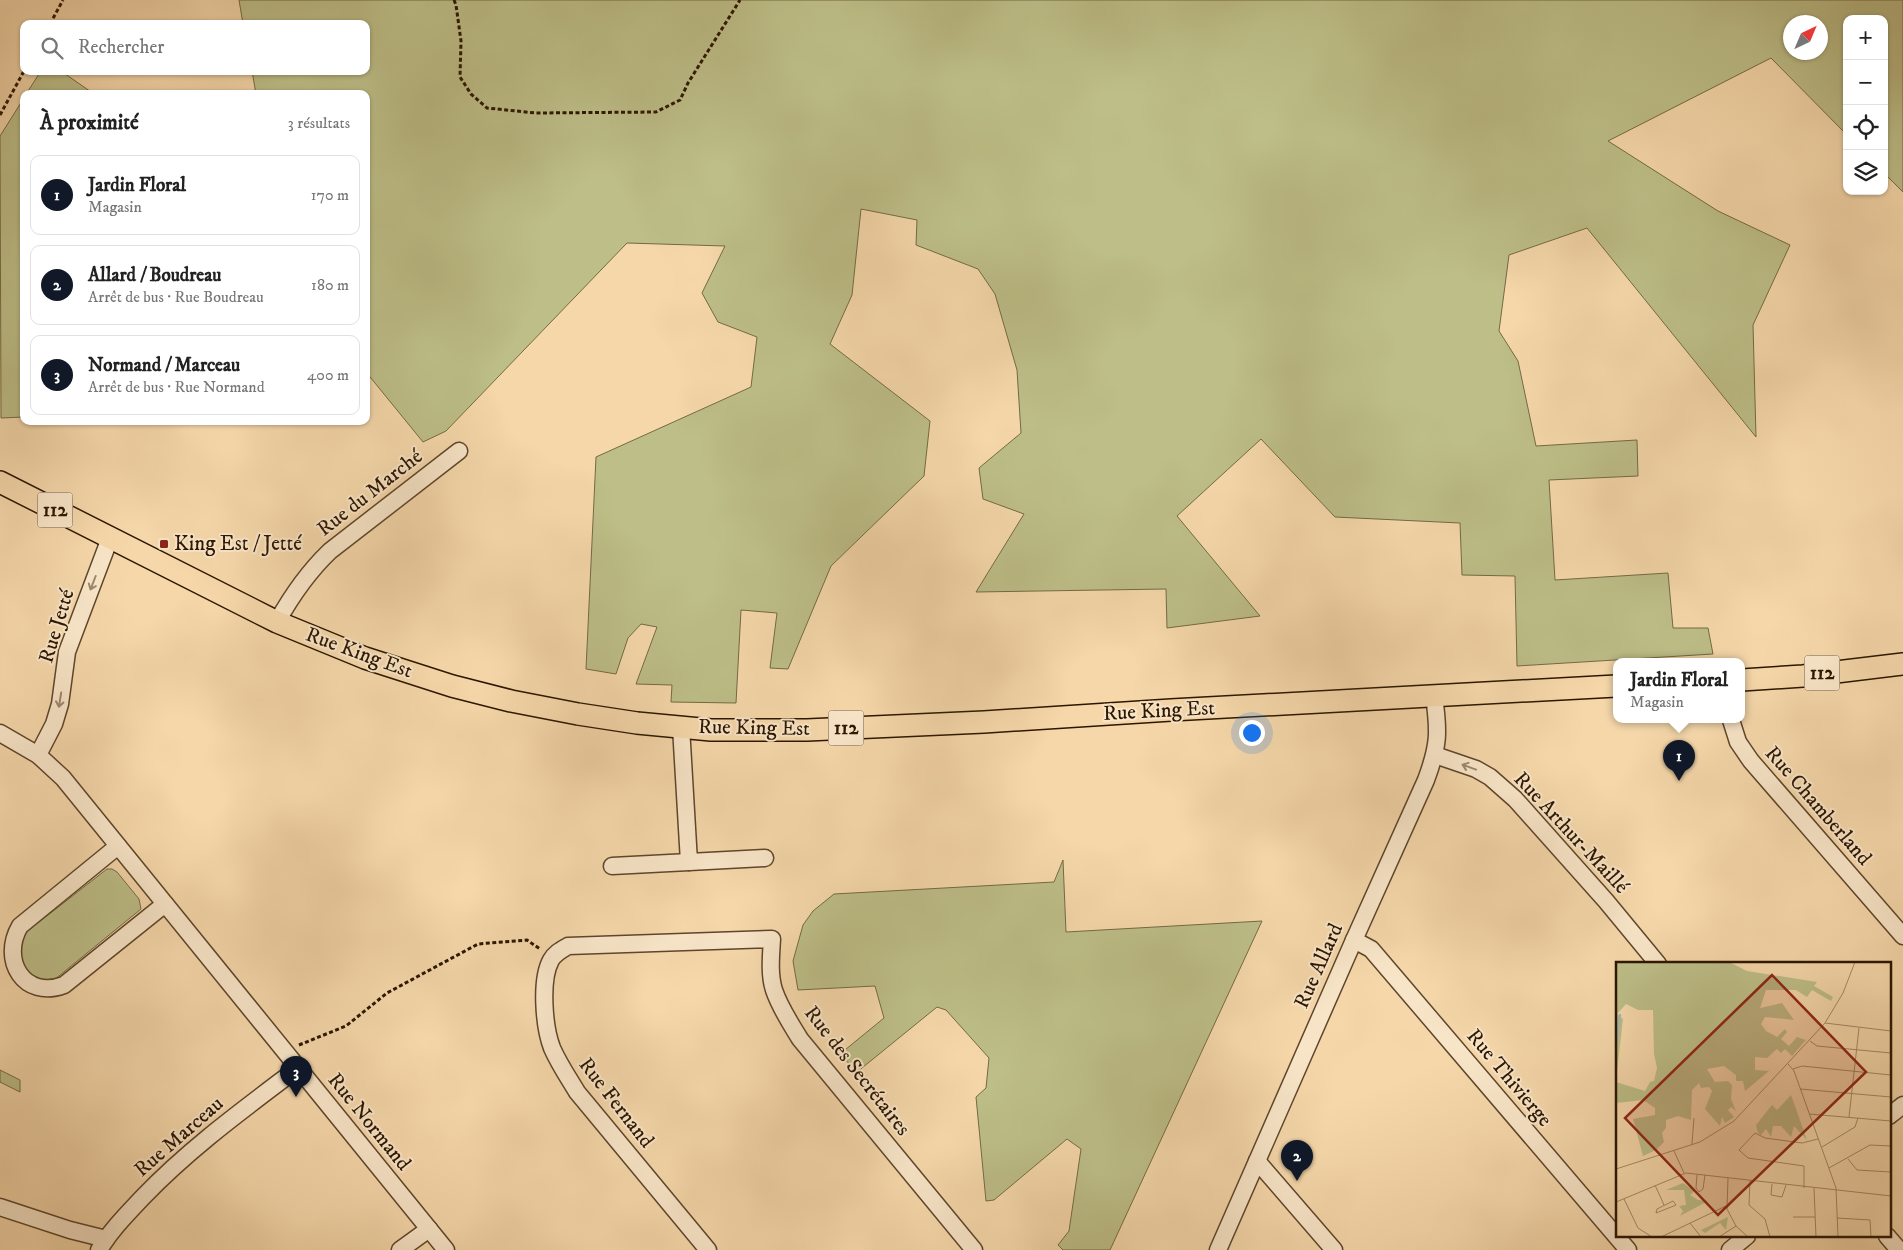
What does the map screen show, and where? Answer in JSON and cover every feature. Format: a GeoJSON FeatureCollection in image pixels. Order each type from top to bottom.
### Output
{"type":"FeatureCollection","features":[{"type":"Feature","properties":{"kind":"main road","name":"Rue King Est"},"geometry":{"type":"LineString","coordinates":[[0,482],[277,622],[365,658],[452,686],[578,714],[637,723],[711,730],[817,729],[984,722],[1613,686]]}},
{"type":"Feature","properties":{"kind":"main road","name":"112"},"geometry":{"type":"LineString","coordinates":[[1745,680],[1803,676],[1903,664]]}},
{"type":"Feature","properties":{"kind":"street","name":"Rue du Marché"},"geometry":{"type":"LineString","coordinates":[[277,622],[302,581],[330,550],[459,451]]}},
{"type":"Feature","properties":{"kind":"street","name":"Rue Jetté"},"geometry":{"type":"LineString","coordinates":[[38,755],[54,724],[60,704],[67,652],[110,538]]}},
{"type":"Feature","properties":{"kind":"street","name":"Rue Allard"},"geometry":{"type":"LineString","coordinates":[[1218,1250],[1426,780],[1435,755],[1438,729],[1434,696]]}},
{"type":"Feature","properties":{"kind":"street","name":"Rue Chamberland"},"geometry":{"type":"LineString","coordinates":[[1732,723],[1738,742],[1751,761],[1903,936]]}},
{"type":"Feature","properties":{"kind":"street"},"geometry":{"type":"LineString","coordinates":[[681,727],[689,862]]}},
{"type":"Feature","properties":{"kind":"street","name":"Rue Normand"},"geometry":{"type":"LineString","coordinates":[[0,733],[38,755],[62,778],[446,1250]]}},
{"type":"Feature","properties":{"kind":"street","name":"Rue Arthur-Maillé"},"geometry":{"type":"LineString","coordinates":[[1435,755],[1476,769],[1500,785],[1516,799],[1656,962]]}},
{"type":"Feature","properties":{"kind":"street"},"geometry":{"type":"LineString","coordinates":[[118,846],[20,926],[15,933],[11,950],[14,967],[18,974],[25,981],[43,989],[52,989],[64,985],[165,904]]}},
{"type":"Feature","properties":{"kind":"street"},"geometry":{"type":"LineString","coordinates":[[612,866],[765,858]]}},
{"type":"Feature","properties":{"kind":"street","name":"Rue des Secrétaires"},"geometry":{"type":"LineString","coordinates":[[551,960],[558,951],[568,946],[772,939],[774,989],[784,1014],[800,1039],[974,1250]]}},
{"type":"Feature","properties":{"kind":"street","name":"Rue Thivierge"},"geometry":{"type":"LineString","coordinates":[[1354,940],[1371,949],[1616,1236]]}},
{"type":"Feature","properties":{"kind":"street","name":"Rue Fernand"},"geometry":{"type":"LineString","coordinates":[[551,960],[546,971],[544,1004],[551,1046],[561,1067],[577,1092],[708,1250]]}},
{"type":"Feature","properties":{"kind":"street","name":"Rue Marceau"},"geometry":{"type":"LineString","coordinates":[[102,1244],[153,1186],[209,1136],[298,1068]]}},
{"type":"Feature","properties":{"kind":"street"},"geometry":{"type":"LineString","coordinates":[[1890,1115],[1903,1105]]}},
{"type":"Feature","properties":{"kind":"street"},"geometry":{"type":"LineString","coordinates":[[1257,1160],[1334,1250]]}},
{"type":"Feature","properties":{"kind":"street"},"geometry":{"type":"LineString","coordinates":[[0,1207],[70,1230],[102,1244]]}},
{"type":"Feature","properties":{"kind":"street"},"geometry":{"type":"LineString","coordinates":[[400,1250],[429,1229]]}},
{"type":"Feature","properties":{"kind":"street","name":"Rue Thivierge"},"geometry":{"type":"LineString","coordinates":[[1618,1238],[1628,1250]]}},
{"type":"Feature","properties":{"kind":"street"},"geometry":{"type":"LineString","coordinates":[[1730,1250],[1745,1238]]}},
{"type":"Feature","properties":{"kind":"street"},"geometry":{"type":"LineString","coordinates":[[1889,1238],[1899,1250]]}},
{"type":"Feature","properties":{"kind":"path"},"geometry":{"type":"LineString","coordinates":[[52,20],[63,0]]}},
{"type":"Feature","properties":{"kind":"path"},"geometry":{"type":"LineString","coordinates":[[454,0],[461,41],[460,77],[471,94],[487,108],[536,113],[656,112],[680,100],[688,83],[740,0]]}},
{"type":"Feature","properties":{"kind":"path"},"geometry":{"type":"LineString","coordinates":[[0,115],[22,75]]}},
{"type":"Feature","properties":{"kind":"path"},"geometry":{"type":"LineString","coordinates":[[285,1052],[346,1026],[387,993],[478,944],[527,940],[551,960]]}},
{"type":"Feature","properties":{"kind":"green space"},"geometry":{"type":"Polygon","coordinates":[[[239,0],[1903,0],[1903,192],[1888,177],[1888,15],[1843,15],[1843,131],[1771,58],[1608,141],[1718,211],[1790,245],[1753,325],[1756,437],[1587,228],[1509,255],[1499,331],[1518,361],[1536,446],[1637,440],[1638,476],[1549,480],[1555,580],[1668,573],[1673,628],[1708,628],[1713,654],[1613,658],[1613,660],[1517,666],[1515,576],[1462,575],[1460,523],[1335,517],[1261,439],[1177,516],[1260,616],[1167,628],[1166,589],[976,592],[1024,514],[983,499],[979,468],[1021,433],[1017,370],[995,294],[978,269],[916,245],[917,220],[861,209],[852,295],[830,344],[930,421],[924,476],[831,566],[788,669],[770,668],[777,613],[741,610],[736,703],[671,702],[672,685],[636,684],[657,627],[641,624],[628,638],[616,674],[586,669],[596,457],[751,387],[757,337],[718,322],[702,293],[725,246],[627,243],[446,431],[423,442],[370,377],[370,90],[255,90],[253,75],[370,75],[370,20],[242,20],[239,0]]]}},
{"type":"Feature","properties":{"kind":"green space"},"geometry":{"type":"Polygon","coordinates":[[[38,75],[67,75],[88,90],[29,90],[38,75]]]}},
{"type":"Feature","properties":{"kind":"green space"},"geometry":{"type":"Polygon","coordinates":[[[20,104],[20,417],[1,418],[0,136],[20,104]]]}},
{"type":"Feature","properties":{"kind":"green space"},"geometry":{"type":"Polygon","coordinates":[[[1063,860],[1066,932],[1262,921],[1110,1250],[1063,1250],[1058,1245],[1069,1231],[1081,1149],[1067,1139],[994,1200],[986,1201],[976,1097],[986,1088],[989,1058],[946,1010],[937,1007],[857,1072],[840,1054],[884,1018],[875,986],[798,990],[793,961],[803,925],[813,911],[834,894],[1054,882],[1063,860]]]}},
{"type":"Feature","properties":{"kind":"green space"},"geometry":{"type":"Polygon","coordinates":[[[107,869],[117,872],[139,899],[141,909],[54,980],[39,979],[33,976],[23,965],[19,951],[20,942],[25,933],[107,869]]]}},
{"type":"Feature","properties":{"kind":"green space"},"geometry":{"type":"Polygon","coordinates":[[[0,1070],[20,1080],[20,1092],[0,1082],[0,1070]]]}},
{"type":"Feature","properties":{"kind":"place","name":"King Est / Jetté"},"geometry":{"type":"Point","coordinates":[164,544]}},
{"type":"Feature","properties":{"kind":"place","name":"Jardin Floral"},"geometry":{"type":"Point","coordinates":[1679,781]}},
{"type":"Feature","properties":{"kind":"place","name":"Normand / Marceau"},"geometry":{"type":"Point","coordinates":[296,1097]}},
{"type":"Feature","properties":{"kind":"place","name":"Allard / Boudreau"},"geometry":{"type":"Point","coordinates":[1297,1181]}}]}
